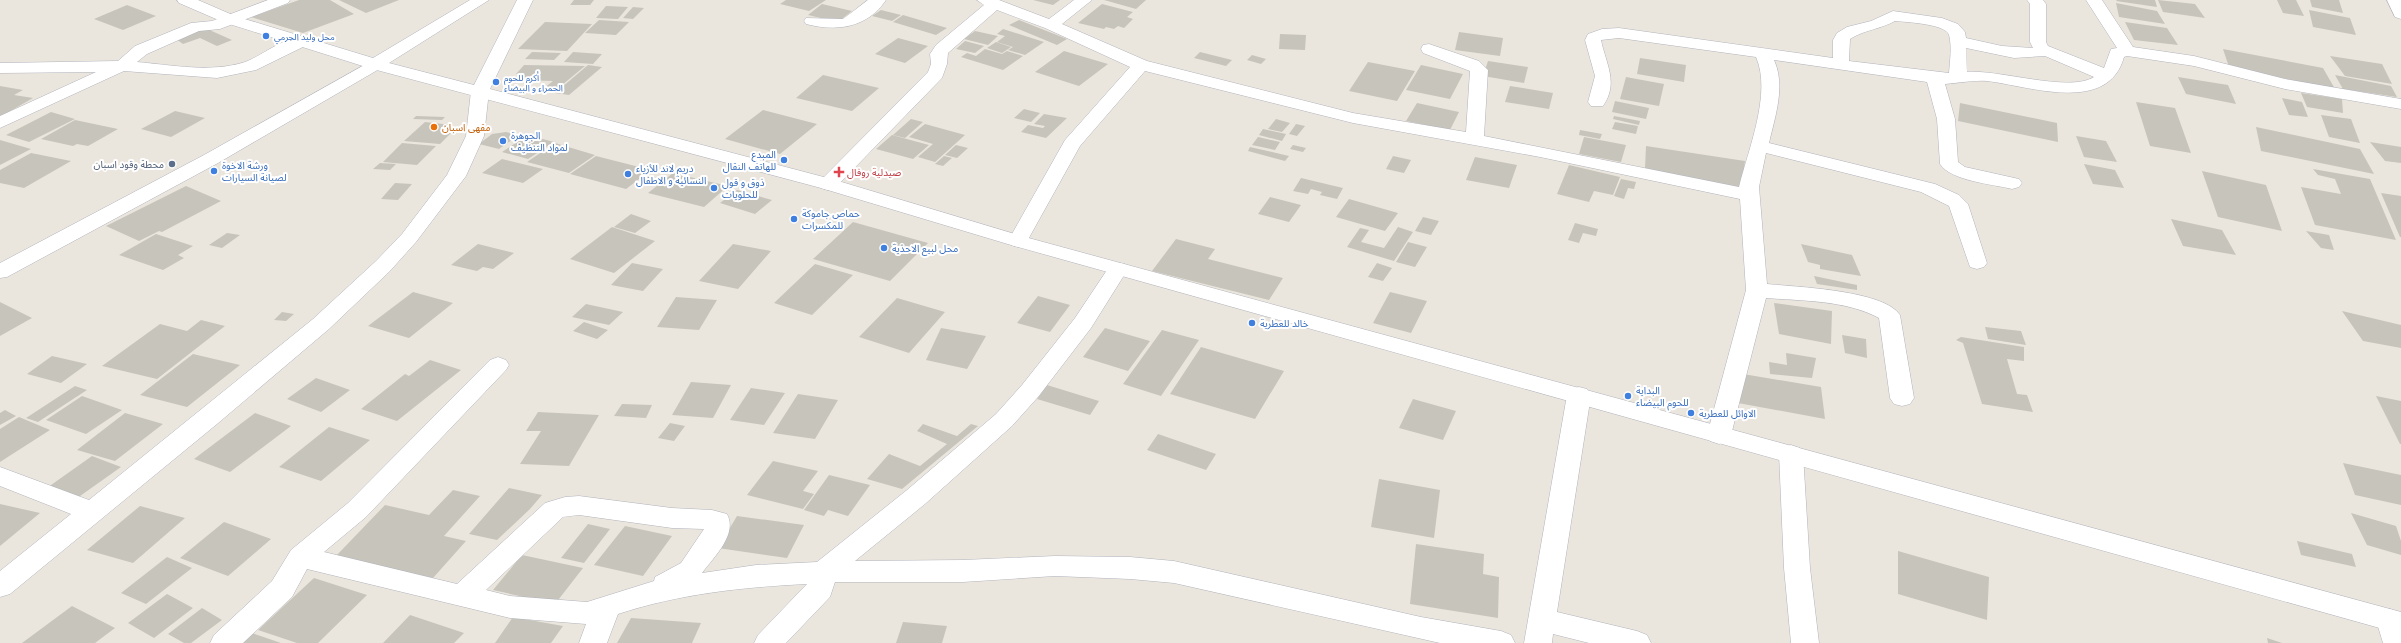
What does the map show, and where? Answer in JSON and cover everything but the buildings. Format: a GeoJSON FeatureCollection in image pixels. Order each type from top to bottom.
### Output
{"type":"FeatureCollection","features":[{"type":"Feature","properties":{"kind":"street"},"geometry":{"type":"LineString","coordinates":[[185,0],[229,19],[375,64],[828,184],[1018,241],[1791,454],[2396,628]]}},
{"type":"Feature","properties":{"kind":"street"},"geometry":{"type":"LineString","coordinates":[[0,123],[122,66],[141,50],[197,26],[214,26],[282,0]]}},
{"type":"Feature","properties":{"kind":"street"},"geometry":{"type":"LineString","coordinates":[[0,272],[211,159],[375,64],[481,0]]}},
{"type":"Feature","properties":{"kind":"street"},"geometry":{"type":"LineString","coordinates":[[0,586],[321,324],[409,238],[456,176],[475,136],[480,91],[491,66],[510,33],[525,0]]}},
{"type":"Feature","properties":{"kind":"street"},"geometry":{"type":"LineString","coordinates":[[812,21],[835,26],[845,25],[851,22],[878,0]]}},
{"type":"Feature","properties":{"kind":"street"},"geometry":{"type":"LineString","coordinates":[[1051,25],[1084,0]]}},
{"type":"Feature","properties":{"kind":"street"},"geometry":{"type":"LineString","coordinates":[[2035,0],[2038,4],[2038,42],[2047,52]]}},
{"type":"Feature","properties":{"kind":"street"},"geometry":{"type":"LineString","coordinates":[[2094,0],[2127,51]]}},
{"type":"Feature","properties":{"kind":"street"},"geometry":{"type":"LineString","coordinates":[[2395,0],[2401,14]]}},
{"type":"Feature","properties":{"kind":"street"},"geometry":{"type":"LineString","coordinates":[[828,184],[936,74],[939,64],[938,54],[990,2],[1051,25],[1141,66],[1354,118],[1540,151],[1750,195]]}},
{"type":"Feature","properties":{"kind":"street"},"geometry":{"type":"LineString","coordinates":[[1841,64],[1841,40],[1843,36],[1853,30],[1876,24],[1893,16],[1936,21],[1952,27],[1957,32],[1958,79]]}},
{"type":"Feature","properties":{"kind":"street"},"geometry":{"type":"LineString","coordinates":[[1597,102],[1603,89],[1604,76],[1593,40],[1602,34],[1634,34],[1935,78],[1958,79],[1985,76],[2073,87],[2091,84],[2107,76],[2114,66],[2117,53],[2127,51],[2194,62],[2285,84],[2401,104]]}},
{"type":"Feature","properties":{"kind":"street"},"geometry":{"type":"LineString","coordinates":[[0,68],[122,66],[198,73],[231,71],[250,66],[302,41]]}},
{"type":"Feature","properties":{"kind":"street"},"geometry":{"type":"LineString","coordinates":[[1958,41],[2021,53],[2047,52],[2107,76]]}},
{"type":"Feature","properties":{"kind":"street"},"geometry":{"type":"LineString","coordinates":[[1429,50],[1468,63],[1479,70],[1475,140]]}},
{"type":"Feature","properties":{"kind":"street"},"geometry":{"type":"LineString","coordinates":[[1718,434],[1757,290],[1750,195],[1752,170],[1759,146],[1770,90],[1770,70],[1762,53]]}},
{"type":"Feature","properties":{"kind":"street"},"geometry":{"type":"LineString","coordinates":[[1018,241],[1072,144],[1141,66]]}},
{"type":"Feature","properties":{"kind":"street"},"geometry":{"type":"LineString","coordinates":[[1935,78],[1944,105],[1949,164],[1959,171],[2012,183]]}},
{"type":"Feature","properties":{"kind":"street"},"geometry":{"type":"LineString","coordinates":[[1759,146],[1928,188],[1952,199],[1961,210],[1977,263]]}},
{"type":"Feature","properties":{"kind":"street"},"geometry":{"type":"LineString","coordinates":[[768,643],[820,589],[823,572],[916,497],[1004,420],[1030,392],[1084,323],[1118,269]]}},
{"type":"Feature","properties":{"kind":"street"},"geometry":{"type":"LineString","coordinates":[[1757,290],[1845,300],[1873,306],[1889,315],[1902,398]]}},
{"type":"Feature","properties":{"kind":"street"},"geometry":{"type":"LineString","coordinates":[[224,643],[282,589],[300,557],[357,510],[498,365]]}},
{"type":"Feature","properties":{"kind":"street"},"geometry":{"type":"LineString","coordinates":[[1579,395],[1540,631],[1637,643]]}},
{"type":"Feature","properties":{"kind":"street"},"geometry":{"type":"LineString","coordinates":[[1791,454],[1797,568],[1805,643]]}},
{"type":"Feature","properties":{"kind":"street"},"geometry":{"type":"LineString","coordinates":[[0,476],[92,512]]}},
{"type":"Feature","properties":{"kind":"street"},"geometry":{"type":"LineString","coordinates":[[461,597],[554,510],[560,507],[583,506],[672,518],[698,518],[718,521],[716,534],[690,570],[656,591]]}},
{"type":"Feature","properties":{"kind":"street"},"geometry":{"type":"LineString","coordinates":[[300,557],[461,597],[510,607],[548,611],[587,612],[606,608],[656,591],[756,576],[823,572],[963,571],[1054,566],[1130,568],[1174,572],[1421,628],[1501,643]]}},
{"type":"Feature","properties":{"kind":"street"},"geometry":{"type":"LineString","coordinates":[[593,643],[606,608]]}},
{"type":"Feature","properties":{"kind":"place","name":"محل وليد الجرمي"},"geometry":{"type":"Point","coordinates":[266,36]}},
{"type":"Feature","properties":{"kind":"place","name":"أكرم للحوم الحمراء و البيضاء"},"geometry":{"type":"Point","coordinates":[496,82]}},
{"type":"Feature","properties":{"kind":"place","name":"مقهى اسبان"},"geometry":{"type":"Point","coordinates":[434,127]}},
{"type":"Feature","properties":{"kind":"place","name":"الجوهرة لمواد التنظيف"},"geometry":{"type":"Point","coordinates":[503,141]}},
{"type":"Feature","properties":{"kind":"place","name":"المبدع للهاتف النقال"},"geometry":{"type":"Point","coordinates":[784,160]}},
{"type":"Feature","properties":{"kind":"place","name":"محطة وقود اسبان"},"geometry":{"type":"Point","coordinates":[172,164]}},
{"type":"Feature","properties":{"kind":"place","name":"ورشة الاخوة لصيانة السيارات"},"geometry":{"type":"Point","coordinates":[214,171]}},
{"type":"Feature","properties":{"kind":"place","name":"صيدلية روفال"},"geometry":{"type":"Point","coordinates":[839,172]}},
{"type":"Feature","properties":{"kind":"place","name":"دريم لاند للأزياء النسائية و الاطفال"},"geometry":{"type":"Point","coordinates":[628,174]}},
{"type":"Feature","properties":{"kind":"place","name":"ذوق و قول للحلويات"},"geometry":{"type":"Point","coordinates":[714,188]}},
{"type":"Feature","properties":{"kind":"place","name":"حماص جاموكة للمكسرات"},"geometry":{"type":"Point","coordinates":[794,219]}},
{"type":"Feature","properties":{"kind":"place","name":"محل لبيع الاحذية"},"geometry":{"type":"Point","coordinates":[884,248]}},
{"type":"Feature","properties":{"kind":"place","name":"خالد للعطرية"},"geometry":{"type":"Point","coordinates":[1252,323]}},
{"type":"Feature","properties":{"kind":"place","name":"البداية للحوم البيضاء"},"geometry":{"type":"Point","coordinates":[1628,396]}},
{"type":"Feature","properties":{"kind":"place","name":"الاوائل للعطرية"},"geometry":{"type":"Point","coordinates":[1691,413]}}]}
